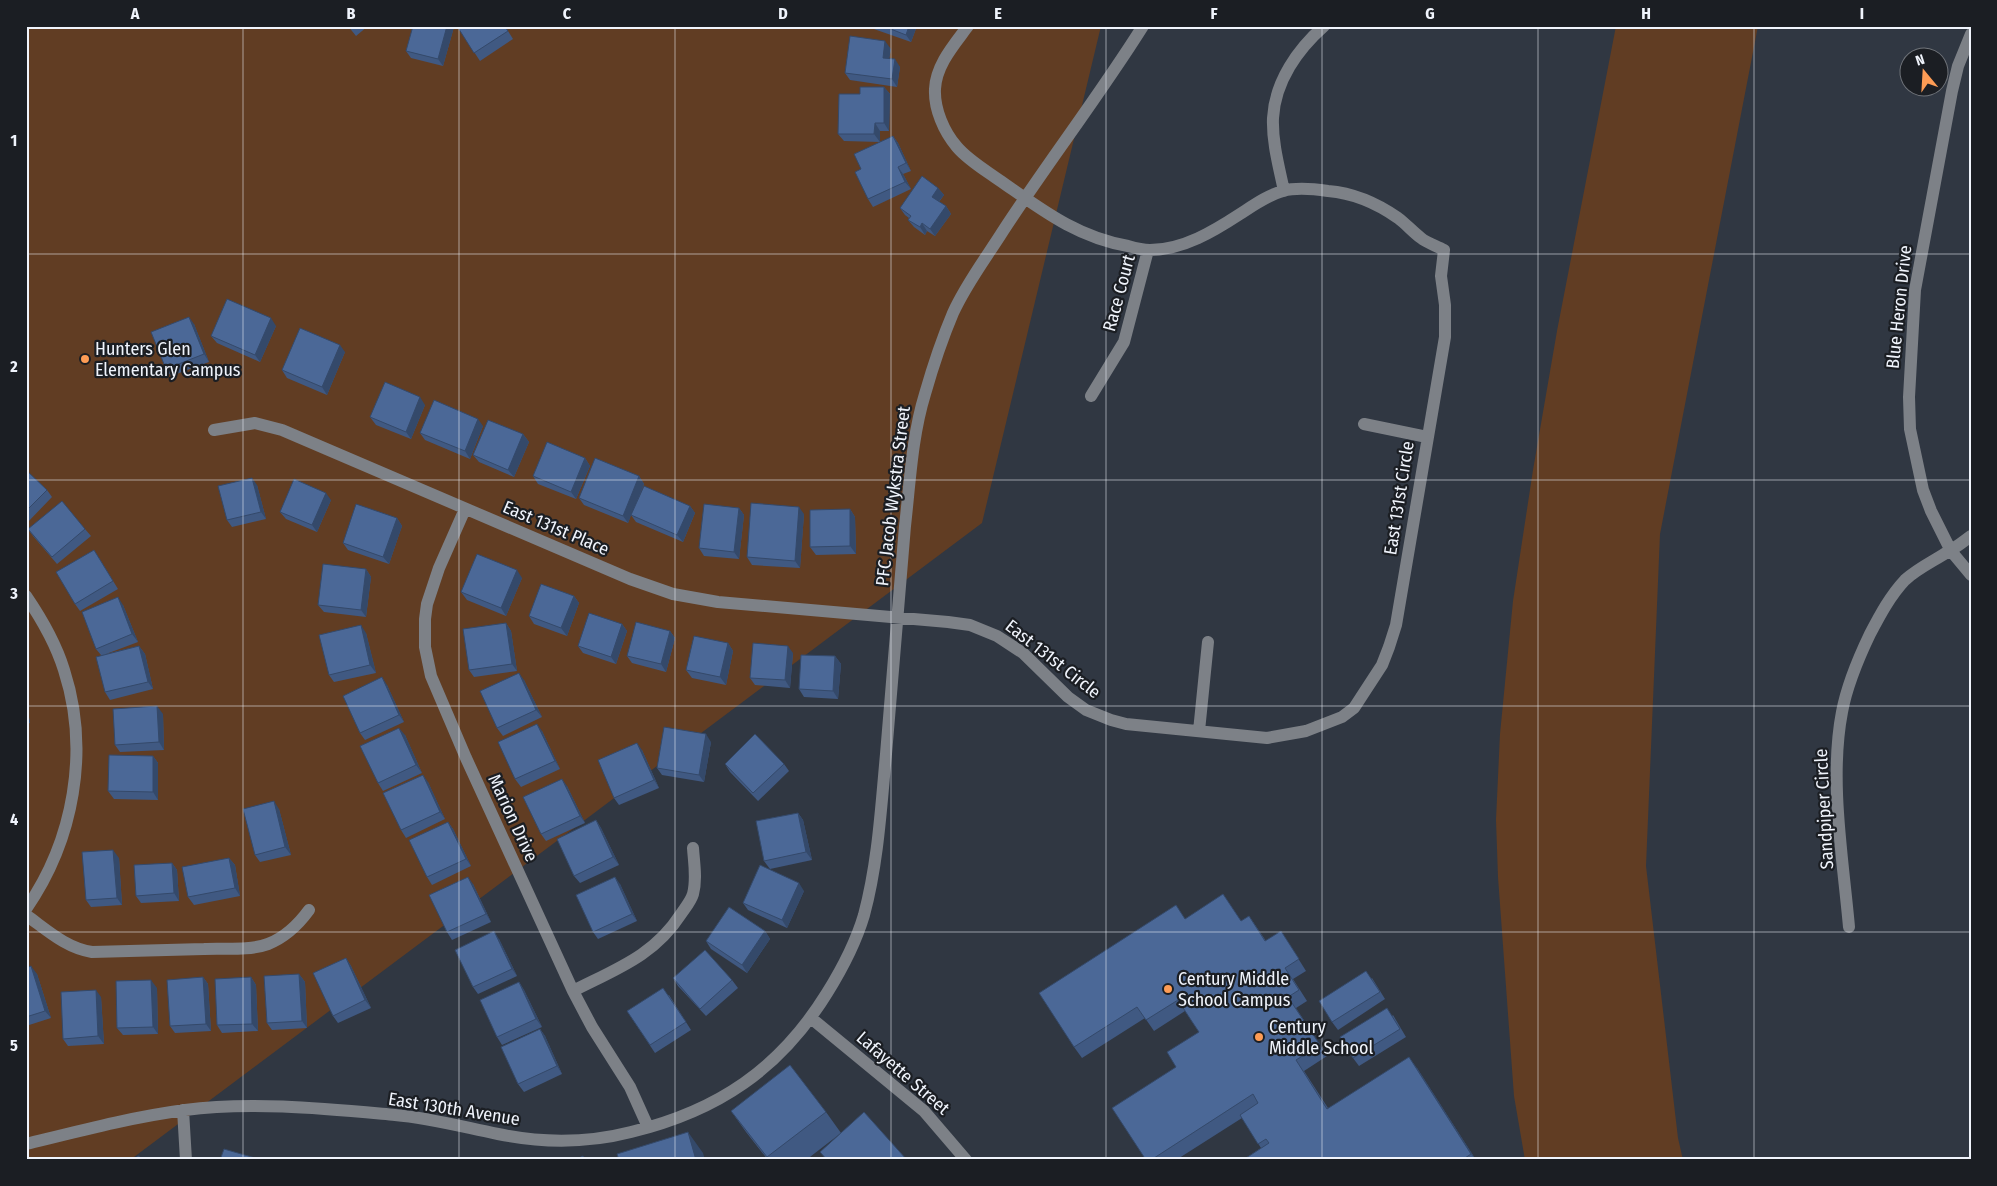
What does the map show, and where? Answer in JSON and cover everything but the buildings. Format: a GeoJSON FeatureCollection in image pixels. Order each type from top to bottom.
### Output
{"type":"FeatureCollection","features":[{"type":"Feature","properties":{"kind":"street","name":"East 131st Circle"},"geometry":{"type":"LineString","coordinates":[[897,617],[970,625],[997,636],[1023,653],[1068,697],[1086,710],[1126,724],[1267,738],[1292,735],[1342,717],[1354,708],[1382,665],[1396,626],[1444,337],[1445,305],[1441,276],[1444,250],[1421,238],[1398,218],[1368,201],[1330,191],[1299,189],[1284,191],[1261,200],[1219,228],[1187,243],[1160,250],[1148,250],[1113,244],[1082,233],[1025,198],[959,149],[940,120],[935,90],[937,74],[947,55],[968,26]]}},
{"type":"Feature","properties":{"kind":"street","name":"PFC Jacob Wykstra Street"},"geometry":{"type":"LineString","coordinates":[[812,1018],[849,953],[862,921],[870,890],[879,828],[910,473],[922,402],[934,364],[954,311],[967,286],[1025,198],[1118,66],[1143,26]]}},
{"type":"Feature","properties":{"kind":"street"},"geometry":{"type":"LineString","coordinates":[[1284,191],[1277,158],[1273,120],[1274,107],[1279,90],[1293,61],[1306,43],[1324,26]]}},
{"type":"Feature","properties":{"kind":"street","name":"Blue Heron Drive"},"geometry":{"type":"LineString","coordinates":[[1971,34],[1958,66],[1952,91],[1915,290],[1909,366],[1910,428],[1914,455],[1923,490],[1951,551],[1971,575]]}},
{"type":"Feature","properties":{"kind":"street","name":"Race Court"},"geometry":{"type":"LineString","coordinates":[[1091,396],[1124,342],[1148,250]]}},
{"type":"Feature","properties":{"kind":"street","name":"East 131st Place"},"geometry":{"type":"LineString","coordinates":[[214,430],[241,424],[255,423],[269,426],[630,579],[673,594],[718,602],[897,617]]}},
{"type":"Feature","properties":{"kind":"street"},"geometry":{"type":"LineString","coordinates":[[1364,424],[1426,437]]}},
{"type":"Feature","properties":{"kind":"street","name":"Marion Drive"},"geometry":{"type":"LineString","coordinates":[[465,508],[439,568],[427,604],[425,619],[426,647],[431,676],[466,758],[573,991],[592,1027],[630,1087],[648,1127]]}},
{"type":"Feature","properties":{"kind":"street","name":"Sandpiper Circle"},"geometry":{"type":"LineString","coordinates":[[1849,927],[1838,803],[1838,736],[1842,711],[1859,657],[1893,594],[1905,580],[1919,569],[1951,551],[1971,536]]}},
{"type":"Feature","properties":{"kind":"street"},"geometry":{"type":"LineString","coordinates":[[26,596],[47,631],[64,668],[75,717],[76,774],[62,840],[52,864],[26,909]]}},
{"type":"Feature","properties":{"kind":"street"},"geometry":{"type":"LineString","coordinates":[[1199,731],[1208,642]]}},
{"type":"Feature","properties":{"kind":"street"},"geometry":{"type":"LineString","coordinates":[[573,991],[644,955],[676,922],[692,896],[695,879],[692,848]]}},
{"type":"Feature","properties":{"kind":"street"},"geometry":{"type":"LineString","coordinates":[[26,915],[60,940],[83,951],[92,952],[234,948],[269,943],[290,932],[308,910]]}},
{"type":"Feature","properties":{"kind":"street","name":"East 130th Avenue"},"geometry":{"type":"LineString","coordinates":[[26,1144],[100,1126],[183,1110],[265,1107],[420,1117],[501,1135],[541,1140],[586,1140],[629,1133],[671,1121],[716,1102],[760,1072],[793,1041],[812,1018]]}},
{"type":"Feature","properties":{"kind":"street","name":"Lafayette Street"},"geometry":{"type":"LineString","coordinates":[[812,1018],[924,1111],[966,1160]]}},
{"type":"Feature","properties":{"kind":"street"},"geometry":{"type":"LineString","coordinates":[[183,1110],[186,1160]]}},
{"type":"Feature","properties":{"kind":"shaded area"},"geometry":{"type":"Polygon","coordinates":[[[26,26],[1101,26],[982,523],[130,1160],[26,1160],[26,26]]]}},
{"type":"Feature","properties":{"kind":"shaded area"},"geometry":{"type":"Polygon","coordinates":[[[1616,26],[1758,26],[1660,534],[1646,866],[1678,1138],[1683,1160],[1525,1160],[1514,1096],[1498,877],[1496,820],[1500,734],[1513,601],[1533,470],[1557,331],[1616,26]]]}},
{"type":"Feature","properties":{"kind":"place","name":"Hunters Glen Elementary Campus"},"geometry":{"type":"Point","coordinates":[85,359]}},
{"type":"Feature","properties":{"kind":"place","name":"Century Middle School Campus"},"geometry":{"type":"Point","coordinates":[1168,989]}},
{"type":"Feature","properties":{"kind":"place","name":"Century Middle School"},"geometry":{"type":"Point","coordinates":[1259,1037]}}]}
